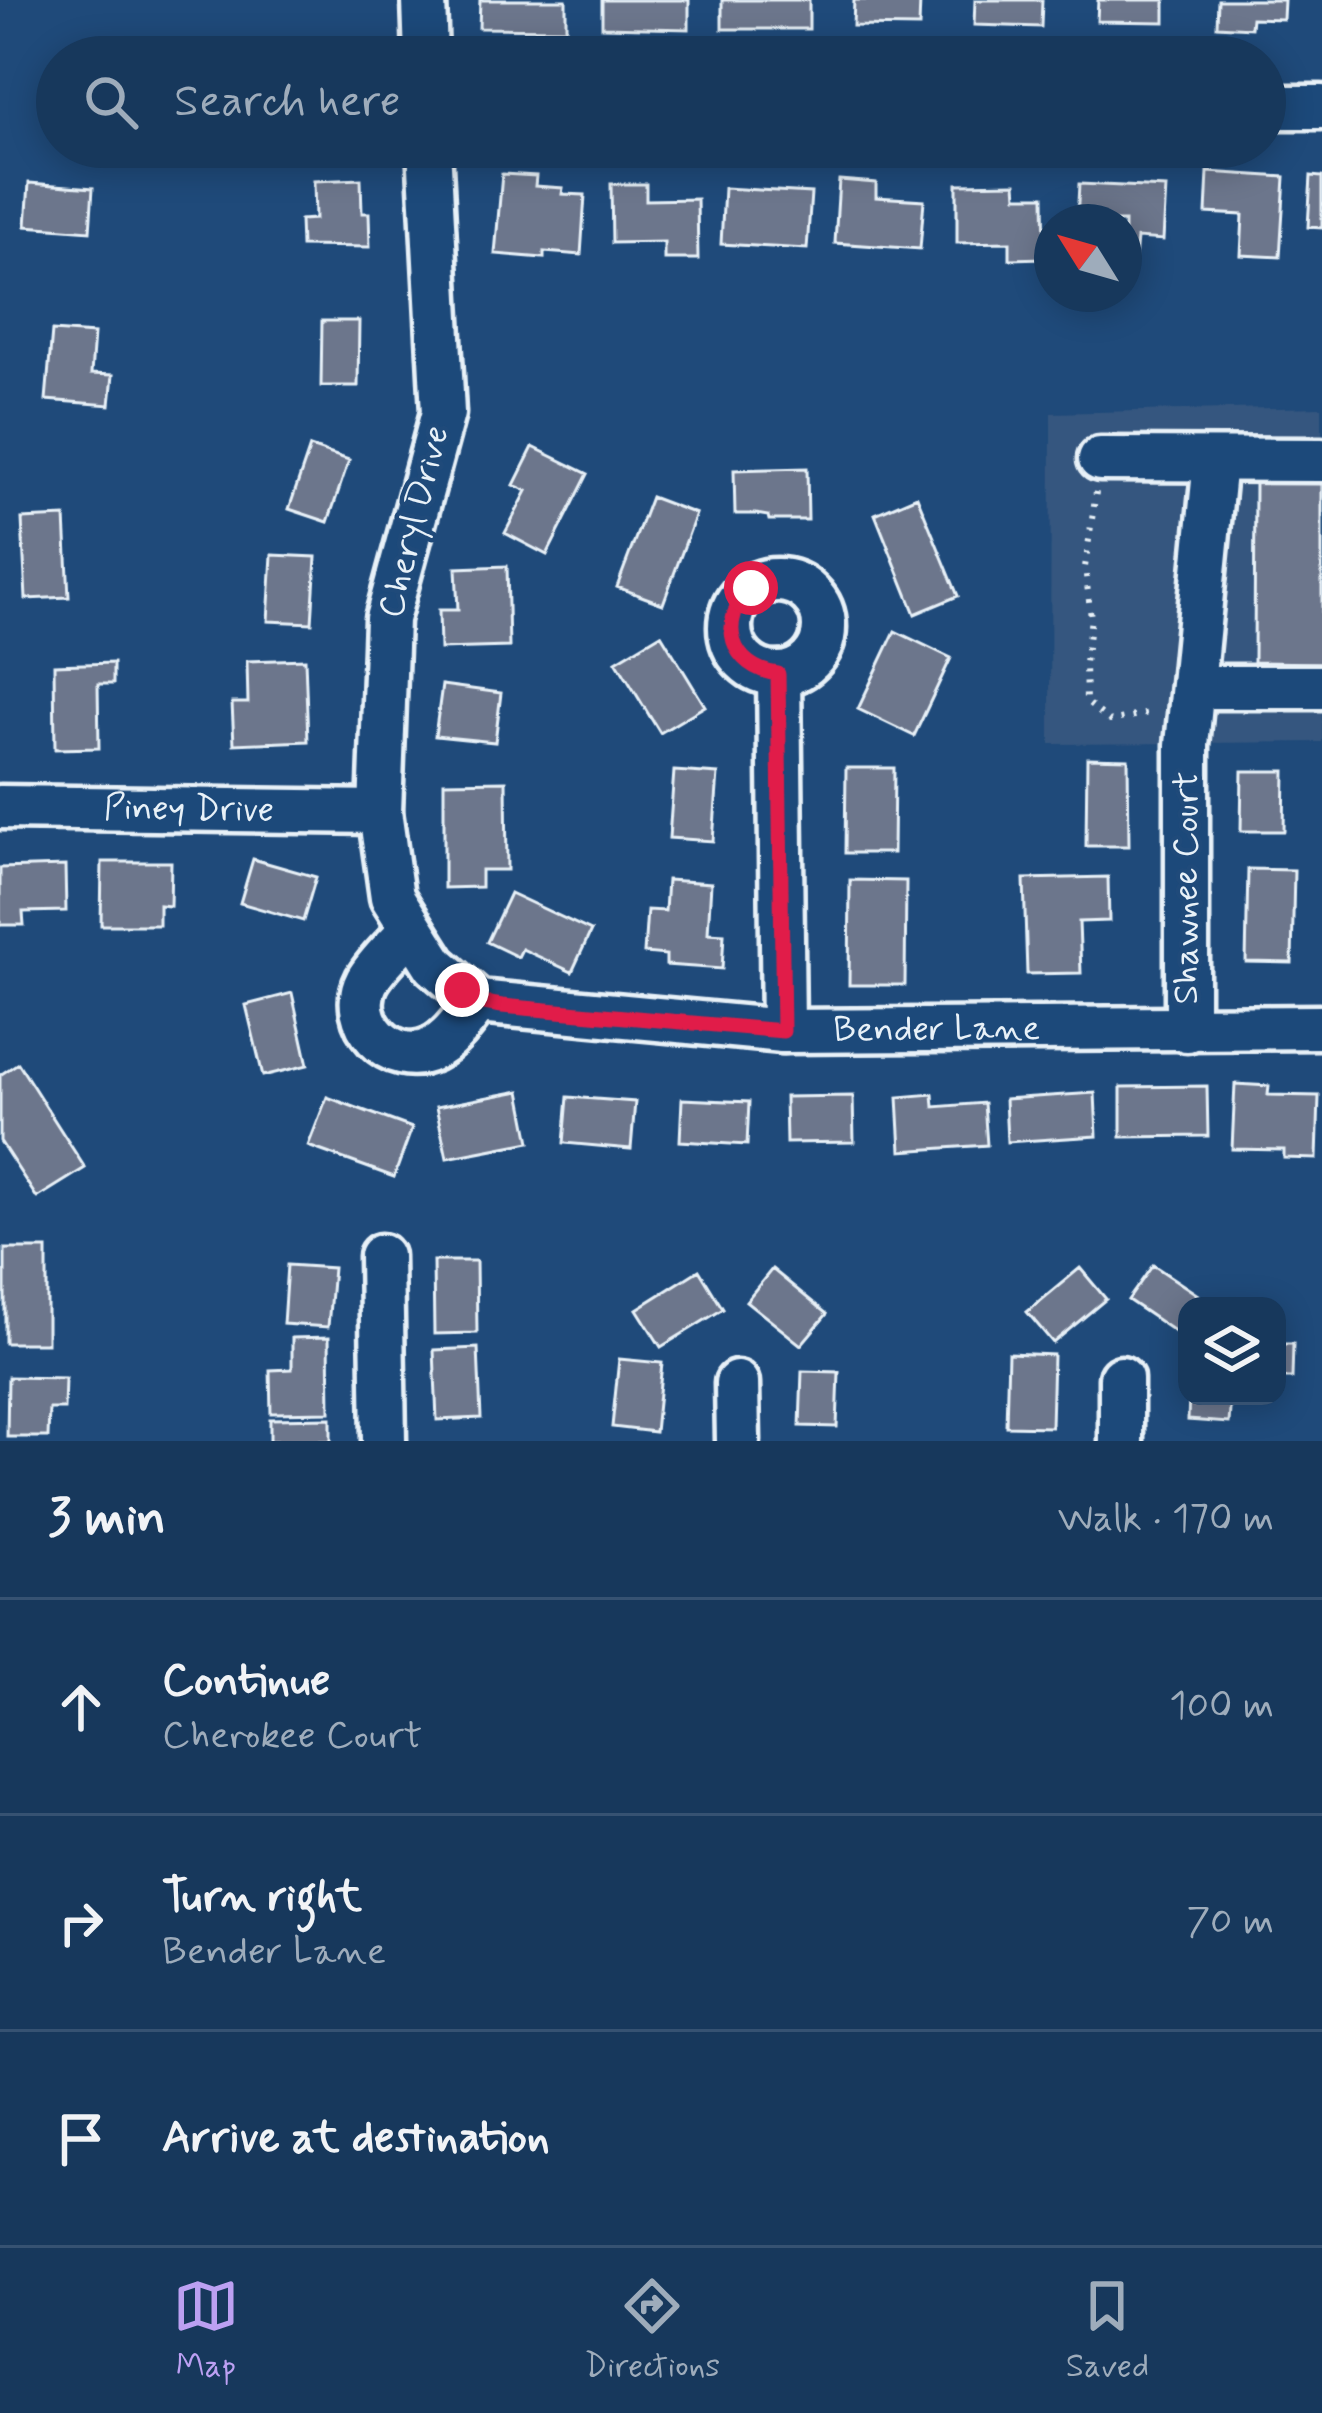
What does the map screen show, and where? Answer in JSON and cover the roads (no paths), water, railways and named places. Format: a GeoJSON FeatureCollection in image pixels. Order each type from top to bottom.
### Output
{"type":"FeatureCollection","features":[{"type":"Feature","properties":{"kind":"street"},"geometry":{"type":"LineString","coordinates":[[424,0],[425,36]]}},
{"type":"Feature","properties":{"kind":"street"},"geometry":{"type":"LineString","coordinates":[[1286,107],[1322,107]]}},
{"type":"Feature","properties":{"kind":"street","name":"Cheryl Drive"},"geometry":{"type":"LineString","coordinates":[[401,914],[380,812],[387,619],[443,412],[430,168]]}},
{"type":"Feature","properties":{"kind":"street"},"geometry":{"type":"LineString","coordinates":[[1100,459],[1322,460]]}},
{"type":"Feature","properties":{"kind":"street","name":"Shawnee Court"},"geometry":{"type":"LineString","coordinates":[[1186,1030],[1187,745],[1215,460]]}},
{"type":"Feature","properties":{"kind":"street"},"geometry":{"type":"LineString","coordinates":[[778,674],[783,1031]]}},
{"type":"Feature","properties":{"kind":"street"},"geometry":{"type":"LineString","coordinates":[[1194,687],[1322,687]]}},
{"type":"Feature","properties":{"kind":"street","name":"Piney Drive"},"geometry":{"type":"LineString","coordinates":[[0,807],[380,812]]}},
{"type":"Feature","properties":{"kind":"street"},"geometry":{"type":"LineString","coordinates":[[401,914],[435,965],[478,1002],[434,1048],[415,1054],[391,1050],[375,1039],[363,1018],[367,981],[401,914]]}},
{"type":"Feature","properties":{"kind":"street","name":"Bender Lane"},"geometry":{"type":"LineString","coordinates":[[478,1002],[783,1031],[1322,1027]]}},
{"type":"Feature","properties":{"kind":"street"},"geometry":{"type":"LineString","coordinates":[[381,1256],[384,1441]]}},
{"type":"Feature","properties":{"kind":"street"},"geometry":{"type":"LineString","coordinates":[[1121,1378],[1121,1441]]}},
{"type":"Feature","properties":{"kind":"street"},"geometry":{"type":"LineString","coordinates":[[737,1383],[738,1441]]}}]}
